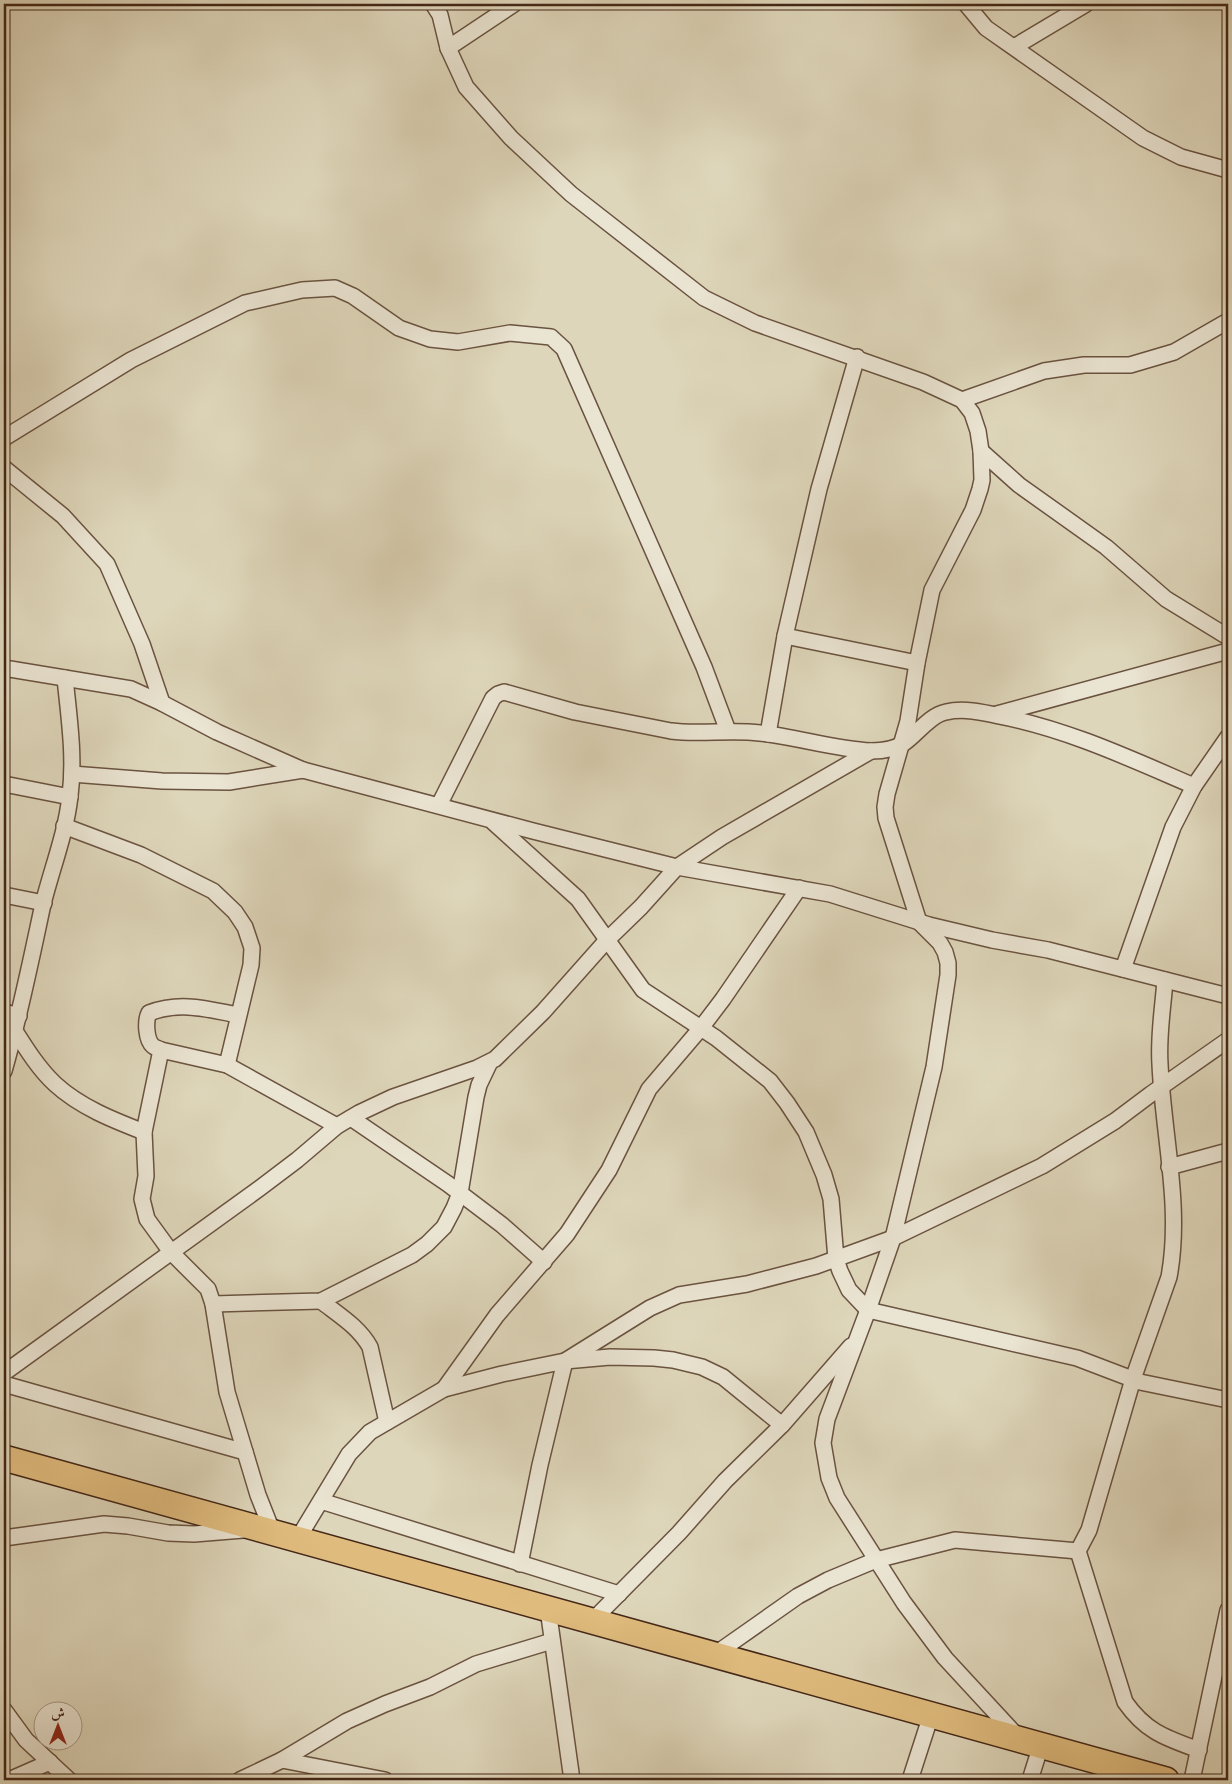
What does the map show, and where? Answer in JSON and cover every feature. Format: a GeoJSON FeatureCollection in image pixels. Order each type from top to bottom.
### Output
{"type":"FeatureCollection","features":[{"type":"Feature","properties":{"kind":"highway"},"geometry":{"type":"LineString","coordinates":[[4,1458],[1166,1780]]}},
{"type":"Feature","properties":{"kind":"street"},"geometry":{"type":"LineString","coordinates":[[433,4],[440,14],[448,48],[466,87],[511,138],[571,194],[704,298],[755,323],[923,382],[962,400],[972,412],[978,431],[981,451],[982,480],[973,510],[932,590],[902,745],[887,794],[885,807],[886,818],[919,922],[940,943],[945,952],[948,963],[948,975],[934,1067],[893,1238],[827,1419],[822,1443],[829,1478],[836,1498],[922,1628],[945,1658],[1031,1742],[1030,1780]]}},
{"type":"Feature","properties":{"kind":"street"},"geometry":{"type":"LineString","coordinates":[[448,48],[514,4]]}},
{"type":"Feature","properties":{"kind":"street"},"geometry":{"type":"LineString","coordinates":[[966,4],[986,28],[1144,138],[1181,157],[1228,170]]}},
{"type":"Feature","properties":{"kind":"street"},"geometry":{"type":"LineString","coordinates":[[1014,47],[1086,4]]}},
{"type":"Feature","properties":{"kind":"street"},"geometry":{"type":"LineString","coordinates":[[4,438],[131,360],[245,303],[302,290],[335,288],[353,296],[399,328],[430,339],[458,342],[510,333],[551,337],[564,350],[568,358],[704,666],[728,731]]}},
{"type":"Feature","properties":{"kind":"street"},"geometry":{"type":"LineString","coordinates":[[962,400],[1044,371],[1084,365],[1130,365],[1174,352],[1228,321]]}},
{"type":"Feature","properties":{"kind":"street"},"geometry":{"type":"LineString","coordinates":[[768,734],[785,636],[819,489],[857,358]]}},
{"type":"Feature","properties":{"kind":"street"},"geometry":{"type":"LineString","coordinates":[[981,451],[1019,486],[1106,547],[1166,599],[1228,637]]}},
{"type":"Feature","properties":{"kind":"street"},"geometry":{"type":"LineString","coordinates":[[4,468],[63,516],[107,564],[142,644],[162,703]]}},
{"type":"Feature","properties":{"kind":"street"},"geometry":{"type":"LineString","coordinates":[[785,636],[917,663]]}},
{"type":"Feature","properties":{"kind":"street"},"geometry":{"type":"LineString","coordinates":[[994,715],[1228,651]]}},
{"type":"Feature","properties":{"kind":"street"},"geometry":{"type":"LineString","coordinates":[[4,668],[131,689],[217,732],[303,770],[677,867],[830,894],[919,922],[992,940],[1048,950],[1228,996]]}},
{"type":"Feature","properties":{"kind":"street"},"geometry":{"type":"LineString","coordinates":[[4,1071],[19,1016],[70,797],[73,759],[66,678]]}},
{"type":"Feature","properties":{"kind":"street"},"geometry":{"type":"LineString","coordinates":[[439,805],[493,698],[498,694],[511,693],[575,712],[670,732],[728,731],[768,734],[860,751],[882,751],[902,745],[944,712],[964,711],[994,715],[1026,721],[1097,745],[1194,786]]}},
{"type":"Feature","properties":{"kind":"street"},"geometry":{"type":"LineString","coordinates":[[1123,969],[1173,827],[1194,786],[1228,737]]}},
{"type":"Feature","properties":{"kind":"street"},"geometry":{"type":"LineString","coordinates":[[4,1374],[297,1160],[337,1126],[393,1097],[488,1064],[501,1054],[543,1012],[607,940],[641,907],[677,867],[722,838],[871,751]]}},
{"type":"Feature","properties":{"kind":"street"},"geometry":{"type":"LineString","coordinates":[[72,774],[162,781],[229,782],[303,770]]}},
{"type":"Feature","properties":{"kind":"street"},"geometry":{"type":"LineString","coordinates":[[4,784],[70,797]]}},
{"type":"Feature","properties":{"kind":"street"},"geometry":{"type":"LineString","coordinates":[[490,819],[573,894],[642,990],[716,1038],[770,1081],[787,1103],[806,1132],[824,1175],[831,1199],[836,1258],[849,1290],[868,1310],[1077,1358],[1132,1379],[1228,1400]]}},
{"type":"Feature","properties":{"kind":"street"},"geometry":{"type":"LineString","coordinates":[[64,826],[141,855],[213,891],[235,912],[246,927],[252,948],[250,965],[227,1065]]}},
{"type":"Feature","properties":{"kind":"street"},"geometry":{"type":"LineString","coordinates":[[444,1389],[497,1315],[568,1234],[609,1170],[649,1089],[723,999],[799,888]]}},
{"type":"Feature","properties":{"kind":"street"},"geometry":{"type":"LineString","coordinates":[[4,895],[44,903]]}},
{"type":"Feature","properties":{"kind":"street"},"geometry":{"type":"LineString","coordinates":[[1165,980],[1160,1045],[1161,1086],[1170,1168],[1174,1248],[1169,1277],[1132,1379],[1089,1530],[1078,1551],[1125,1702],[1134,1715],[1148,1728],[1167,1738],[1199,1750]]}},
{"type":"Feature","properties":{"kind":"street"},"geometry":{"type":"LineString","coordinates":[[238,1015],[184,1006],[157,1010],[149,1013],[146,1018],[148,1038],[152,1045],[161,1050],[227,1065],[337,1126]]}},
{"type":"Feature","properties":{"kind":"street"},"geometry":{"type":"LineString","coordinates":[[4,1012],[19,1016]]}},
{"type":"Feature","properties":{"kind":"street"},"geometry":{"type":"LineString","coordinates":[[15,1031],[54,1084],[78,1102],[109,1118],[144,1132]]}},
{"type":"Feature","properties":{"kind":"street"},"geometry":{"type":"LineString","coordinates":[[520,1564],[540,1465],[565,1362],[665,1300],[679,1295],[747,1284],[816,1266],[893,1238],[1042,1166],[1115,1122],[1161,1086],[1228,1040]]}},
{"type":"Feature","properties":{"kind":"street"},"geometry":{"type":"LineString","coordinates":[[4,1538],[104,1524],[168,1533],[194,1534],[266,1531],[258,1496],[227,1392],[213,1304],[208,1289],[171,1252],[148,1220],[142,1199],[146,1176],[144,1132],[161,1050]]}},
{"type":"Feature","properties":{"kind":"street"},"geometry":{"type":"LineString","coordinates":[[213,1304],[320,1301],[412,1255],[428,1244],[444,1227],[460,1193],[476,1097],[488,1064]]}},
{"type":"Feature","properties":{"kind":"street"},"geometry":{"type":"LineString","coordinates":[[351,1118],[460,1193],[502,1225],[544,1262]]}},
{"type":"Feature","properties":{"kind":"street"},"geometry":{"type":"LineString","coordinates":[[1170,1168],[1228,1151]]}},
{"type":"Feature","properties":{"kind":"street"},"geometry":{"type":"LineString","coordinates":[[320,1301],[356,1328],[370,1347],[388,1422]]}},
{"type":"Feature","properties":{"kind":"street"},"geometry":{"type":"LineString","coordinates":[[592,1621],[782,1425],[858,1338]]}},
{"type":"Feature","properties":{"kind":"street"},"geometry":{"type":"LineString","coordinates":[[297,1540],[348,1454],[370,1432],[444,1389],[502,1374],[565,1362],[610,1357],[654,1358],[690,1363],[723,1377],[782,1425]]}},
{"type":"Feature","properties":{"kind":"street"},"geometry":{"type":"LineString","coordinates":[[4,1384],[245,1452]]}},
{"type":"Feature","properties":{"kind":"street"},"geometry":{"type":"LineString","coordinates":[[321,1501],[619,1594]]}},
{"type":"Feature","properties":{"kind":"street"},"geometry":{"type":"LineString","coordinates":[[714,1654],[798,1596],[828,1580],[876,1560],[955,1540],[1078,1551]]}},
{"type":"Feature","properties":{"kind":"street"},"geometry":{"type":"LineString","coordinates":[[548,1609],[572,1780]]}},
{"type":"Feature","properties":{"kind":"street"},"geometry":{"type":"LineString","coordinates":[[1192,1780],[1228,1610]]}},
{"type":"Feature","properties":{"kind":"street"},"geometry":{"type":"LineString","coordinates":[[240,1780],[282,1760],[347,1722],[385,1704],[430,1687],[476,1664],[552,1641]]}},
{"type":"Feature","properties":{"kind":"street"},"geometry":{"type":"LineString","coordinates":[[4,1710],[26,1740],[69,1780]]}},
{"type":"Feature","properties":{"kind":"street"},"geometry":{"type":"LineString","coordinates":[[910,1780],[932,1715]]}},
{"type":"Feature","properties":{"kind":"street"},"geometry":{"type":"LineString","coordinates":[[282,1760],[385,1780]]}},
{"type":"Feature","properties":{"kind":"street"},"geometry":{"type":"LineString","coordinates":[[9,1780],[50,1762]]}}]}
